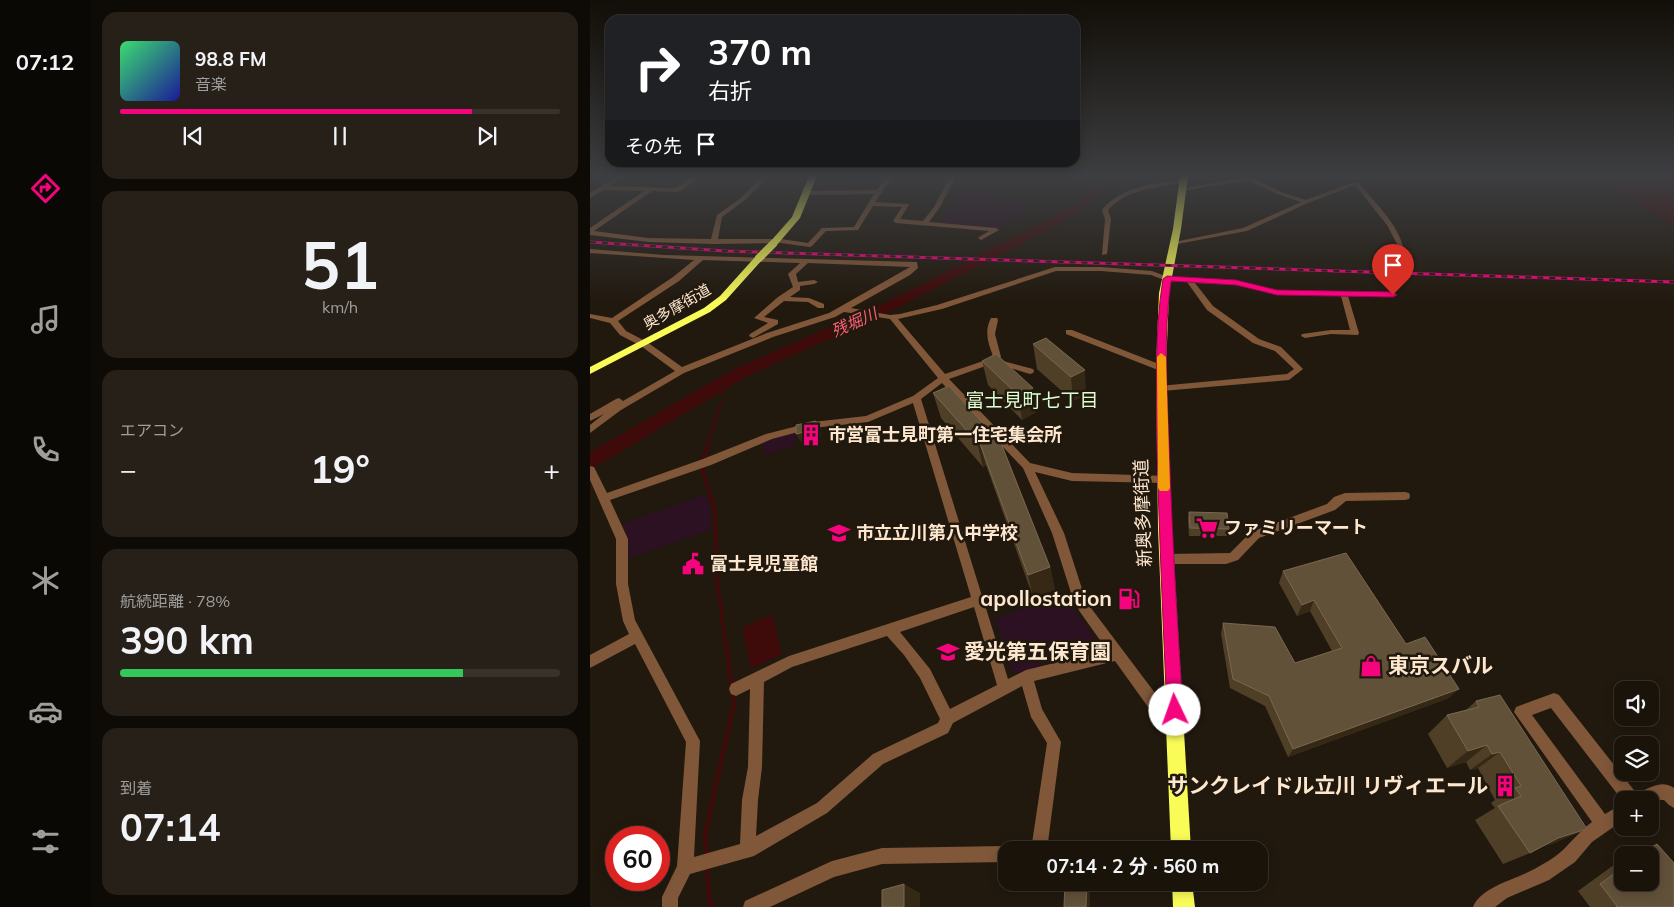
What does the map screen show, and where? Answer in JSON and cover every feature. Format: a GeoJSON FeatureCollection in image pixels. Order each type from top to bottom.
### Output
{"type":"FeatureCollection","features":[{"type":"Feature","properties":{"kind":"main road","name":"奥多摩街道"},"geometry":{"type":"LineString","coordinates":[[590,371],[707,310],[723,298],[796,218]]}},
{"type":"Feature","properties":{"kind":"main road","name":"新奥多摩街道"},"geometry":{"type":"LineString","coordinates":[[1178,218],[1162,310],[1161,368],[1167,559],[1181,841]]}},
{"type":"Feature","properties":{"kind":"main road"},"geometry":{"type":"LineString","coordinates":[[1183,891],[1184,907]]}},
{"type":"Feature","properties":{"kind":"street"},"geometry":{"type":"LineString","coordinates":[[590,232],[609,218]]}},
{"type":"Feature","properties":{"kind":"street"},"geometry":{"type":"LineString","coordinates":[[714,242],[718,218]]}},
{"type":"Feature","properties":{"kind":"street"},"geometry":{"type":"LineString","coordinates":[[590,232],[648,240],[810,245],[824,229],[856,229],[863,218]]}},
{"type":"Feature","properties":{"kind":"street"},"geometry":{"type":"LineString","coordinates":[[898,218],[896,222],[996,230],[981,238]]}},
{"type":"Feature","properties":{"kind":"street"},"geometry":{"type":"LineString","coordinates":[[924,224],[928,218]]}},
{"type":"Feature","properties":{"kind":"street"},"geometry":{"type":"LineString","coordinates":[[1104,254],[1108,218]]}},
{"type":"Feature","properties":{"kind":"street"},"geometry":{"type":"LineString","coordinates":[[1174,244],[1245,230],[1270,218]]}},
{"type":"Feature","properties":{"kind":"street"},"geometry":{"type":"LineString","coordinates":[[1383,218],[1398,238],[1401,250]]}},
{"type":"Feature","properties":{"kind":"street"},"geometry":{"type":"LineString","coordinates":[[590,251],[701,258],[914,264],[914,268],[907,273],[848,310],[786,329],[706,360]]}},
{"type":"Feature","properties":{"kind":"street"},"geometry":{"type":"LineString","coordinates":[[592,318],[613,321],[676,279],[701,258]]}},
{"type":"Feature","properties":{"kind":"street"},"geometry":{"type":"LineString","coordinates":[[590,430],[618,408],[681,371],[741,344],[775,322],[758,318],[797,288],[792,274],[805,262]]}},
{"type":"Feature","properties":{"kind":"street"},"geometry":{"type":"LineString","coordinates":[[848,310],[891,317],[939,307],[1055,269],[1152,273],[1167,279],[1236,283],[1277,292],[1393,295]]}},
{"type":"Feature","properties":{"kind":"street"},"geometry":{"type":"LineString","coordinates":[[1162,388],[1289,377],[1298,369],[1278,349],[1256,340],[1210,308],[1189,280]]}},
{"type":"Feature","properties":{"kind":"street"},"geometry":{"type":"LineString","coordinates":[[796,284],[814,282]]}},
{"type":"Feature","properties":{"kind":"street"},"geometry":{"type":"LineString","coordinates":[[1305,336],[1331,332],[1354,333],[1344,294]]}},
{"type":"Feature","properties":{"kind":"street"},"geometry":{"type":"LineString","coordinates":[[781,299],[809,300],[821,306]]}},
{"type":"Feature","properties":{"kind":"street"},"geometry":{"type":"LineString","coordinates":[[891,317],[943,378],[1027,466],[1058,533],[1078,596],[1116,654],[1154,702],[1175,710]]}},
{"type":"Feature","properties":{"kind":"street"},"geometry":{"type":"LineString","coordinates":[[604,498],[702,464],[769,436],[814,425],[868,419],[916,398],[943,378],[992,361],[997,357],[990,334],[990,328],[994,320]]}},
{"type":"Feature","properties":{"kind":"street"},"geometry":{"type":"LineString","coordinates":[[613,321],[623,333],[644,344],[681,371]]}},
{"type":"Feature","properties":{"kind":"street"},"geometry":{"type":"LineString","coordinates":[[1069,332],[1161,368]]}},
{"type":"Feature","properties":{"kind":"street"},"geometry":{"type":"LineString","coordinates":[[992,361],[1030,371]]}},
{"type":"Feature","properties":{"kind":"street"},"geometry":{"type":"LineString","coordinates":[[590,418],[668,374],[681,371]]}},
{"type":"Feature","properties":{"kind":"street"},"geometry":{"type":"LineString","coordinates":[[916,398],[1004,687]]}},
{"type":"Feature","properties":{"kind":"street"},"geometry":{"type":"LineString","coordinates":[[1027,466],[1072,477],[1164,479]]}},
{"type":"Feature","properties":{"kind":"street"},"geometry":{"type":"LineString","coordinates":[[591,475],[604,498],[622,539],[622,584],[629,620],[693,740],[692,865],[670,898],[670,907]]}},
{"type":"Feature","properties":{"kind":"street"},"geometry":{"type":"LineString","coordinates":[[1167,559],[1226,559],[1234,556],[1255,535],[1331,507],[1338,500],[1345,497],[1405,496]]}},
{"type":"Feature","properties":{"kind":"street"},"geometry":{"type":"LineString","coordinates":[[736,688],[789,662],[979,600]]}},
{"type":"Feature","properties":{"kind":"street"},"geometry":{"type":"LineString","coordinates":[[890,630],[917,663],[934,690],[942,712],[948,718]]}},
{"type":"Feature","properties":{"kind":"street"},"geometry":{"type":"LineString","coordinates":[[590,662],[638,636]]}},
{"type":"Feature","properties":{"kind":"street"},"geometry":{"type":"LineString","coordinates":[[692,865],[748,850],[822,808],[878,759],[943,728],[948,718],[1004,687],[1026,677],[1116,654]]}},
{"type":"Feature","properties":{"kind":"street"},"geometry":{"type":"LineString","coordinates":[[1026,677],[1036,712],[1054,742],[1040,841]]}},
{"type":"Feature","properties":{"kind":"street"},"geometry":{"type":"LineString","coordinates":[[748,850],[750,800],[755,767],[757,678]]}},
{"type":"Feature","properties":{"kind":"street"},"geometry":{"type":"LineString","coordinates":[[1603,824],[1522,712],[1554,700],[1625,791]]}},
{"type":"Feature","properties":{"kind":"street"},"geometry":{"type":"LineString","coordinates":[[1659,792],[1667,792],[1674,800]]}},
{"type":"Feature","properties":{"kind":"street"},"geometry":{"type":"LineString","coordinates":[[1482,907],[1501,892],[1543,874],[1569,856],[1586,836],[1614,817]]}},
{"type":"Feature","properties":{"kind":"street"},"geometry":{"type":"LineString","coordinates":[[751,907],[832,869],[882,856],[998,854]]}},
{"type":"Feature","properties":{"kind":"shaded area"},"geometry":{"type":"Polygon","coordinates":[[[942,218],[1016,218],[997,229],[938,224],[942,218]]]}},
{"type":"Feature","properties":{"kind":"shaded area"},"geometry":{"type":"Polygon","coordinates":[[[1661,218],[1674,218],[1674,227],[1661,218]]]}},
{"type":"Feature","properties":{"kind":"shaded area"},"geometry":{"type":"Polygon","coordinates":[[[795,433],[796,445],[765,455],[763,441],[795,433]]]}},
{"type":"Feature","properties":{"kind":"shaded area"},"geometry":{"type":"Polygon","coordinates":[[[706,494],[711,508],[710,530],[629,558],[627,536],[622,524],[706,494]]]}},
{"type":"Feature","properties":{"kind":"shaded area"},"geometry":{"type":"Polygon","coordinates":[[[1066,593],[1070,604],[1098,643],[1096,650],[1054,660],[1020,673],[1012,671],[995,619],[1066,593]]]}},
{"type":"Feature","properties":{"kind":"shaded area"},"geometry":{"type":"Polygon","coordinates":[[[772,614],[782,654],[751,669],[742,628],[772,614]]]}},
{"type":"Feature","properties":{"kind":"building"},"geometry":{"type":"Polygon","coordinates":[[[1046,338],[1085,370],[1071,377],[1033,344],[1046,338]]]}},
{"type":"Feature","properties":{"kind":"building"},"geometry":{"type":"Polygon","coordinates":[[[996,354],[1033,388],[1018,395],[982,361],[996,354]]]}},
{"type":"Feature","properties":{"kind":"building"},"geometry":{"type":"Polygon","coordinates":[[[949,386],[1001,443],[1050,567],[1028,575],[979,441],[977,442],[933,393],[949,386]]]}},
{"type":"Feature","properties":{"kind":"building"},"geometry":{"type":"Polygon","coordinates":[[[816,421],[817,429],[796,434],[796,425],[816,421]]]}},
{"type":"Feature","properties":{"kind":"building"},"geometry":{"type":"Polygon","coordinates":[[[1189,512],[1227,513],[1229,529],[1190,528],[1189,512]]]}},
{"type":"Feature","properties":{"kind":"building","name":"東京スバル"},"geometry":{"type":"Polygon","coordinates":[[[1346,553],[1406,644],[1425,637],[1459,689],[1293,749],[1269,696],[1233,679],[1223,623],[1275,627],[1295,663],[1342,648],[1314,600],[1302,605],[1283,571],[1346,553]]]}},
{"type":"Feature","properties":{"kind":"building"},"geometry":{"type":"Polygon","coordinates":[[[1500,695],[1587,829],[1558,838],[1530,853],[1498,806],[1521,796],[1515,788],[1521,786],[1500,752],[1492,754],[1487,745],[1468,751],[1447,715],[1479,707],[1476,701],[1500,695]]]}},
{"type":"Feature","properties":{"kind":"building"},"geometry":{"type":"Polygon","coordinates":[[[1659,846],[1674,863],[1674,907],[1616,907],[1600,884],[1614,874],[1614,891],[1659,891],[1659,846]]]}},
{"type":"Feature","properties":{"kind":"building"},"geometry":{"type":"Polygon","coordinates":[[[904,884],[904,907],[882,907],[882,890],[904,884]]]}},
{"type":"Feature","properties":{"kind":"building"},"geometry":{"type":"Polygon","coordinates":[[[1065,891],[1087,891],[1086,907],[1064,907],[1065,891]]]}},
{"type":"Feature","properties":{"kind":"waterway","name":"残堀川"},"geometry":{"type":"LineString","coordinates":[[590,461],[740,373],[888,307],[1058,218]]}},
{"type":"Feature","properties":{"kind":"waterway"},"geometry":{"type":"LineString","coordinates":[[723,396],[726,382]]}},
{"type":"Feature","properties":{"kind":"waterway"},"geometry":{"type":"LineString","coordinates":[[707,446],[721,403]]}},
{"type":"Feature","properties":{"kind":"waterway"},"geometry":{"type":"LineString","coordinates":[[708,445],[701,465],[715,510],[717,579],[726,646]]}},
{"type":"Feature","properties":{"kind":"waterway"},"geometry":{"type":"LineString","coordinates":[[707,857],[705,835],[734,703],[726,645]]}},
{"type":"Feature","properties":{"kind":"waterway"},"geometry":{"type":"LineString","coordinates":[[707,866],[709,899],[712,907]]}},
{"type":"Feature","properties":{"kind":"railway"},"geometry":{"type":"LineString","coordinates":[[590,242],[726,251],[1674,282]]}},
{"type":"Feature","properties":{"kind":"slow traffic"},"geometry":{"type":"LineString","coordinates":[[1161,357],[1164,488]]}},
{"type":"Feature","properties":{"kind":"place","name":"市営富士見町第一住宅集会所"},"geometry":{"type":"Point","coordinates":[811,435]}},
{"type":"Feature","properties":{"kind":"place","name":"ファミリーマート"},"geometry":{"type":"Point","coordinates":[1207,528]}},
{"type":"Feature","properties":{"kind":"place","name":"市立立川第八中学校"},"geometry":{"type":"Point","coordinates":[839,533]}},
{"type":"Feature","properties":{"kind":"place","name":"富士見児童館"},"geometry":{"type":"Point","coordinates":[693,564]}},
{"type":"Feature","properties":{"kind":"place","name":"apollostation"},"geometry":{"type":"Point","coordinates":[1129,599]}},
{"type":"Feature","properties":{"kind":"place","name":"愛光第五保育園"},"geometry":{"type":"Point","coordinates":[948,652]}},
{"type":"Feature","properties":{"kind":"place","name":"東京スバル"},"geometry":{"type":"Point","coordinates":[1371,666]}},
{"type":"Feature","properties":{"kind":"place","name":"サンクレイドル立川 リヴィエール"},"geometry":{"type":"Point","coordinates":[1505,786]}},
{"type":"Feature","properties":{"kind":"district","name":"富士見町七丁目"},"geometry":{"type":"Point","coordinates":[1032,400]}},
{"type":"Feature","properties":{"kind":"route"},"geometry":{"type":"LineString","coordinates":[[1175,710],[1165,528],[1161,368],[1162,310],[1167,279],[1236,283],[1277,292],[1393,295]]}}]}
